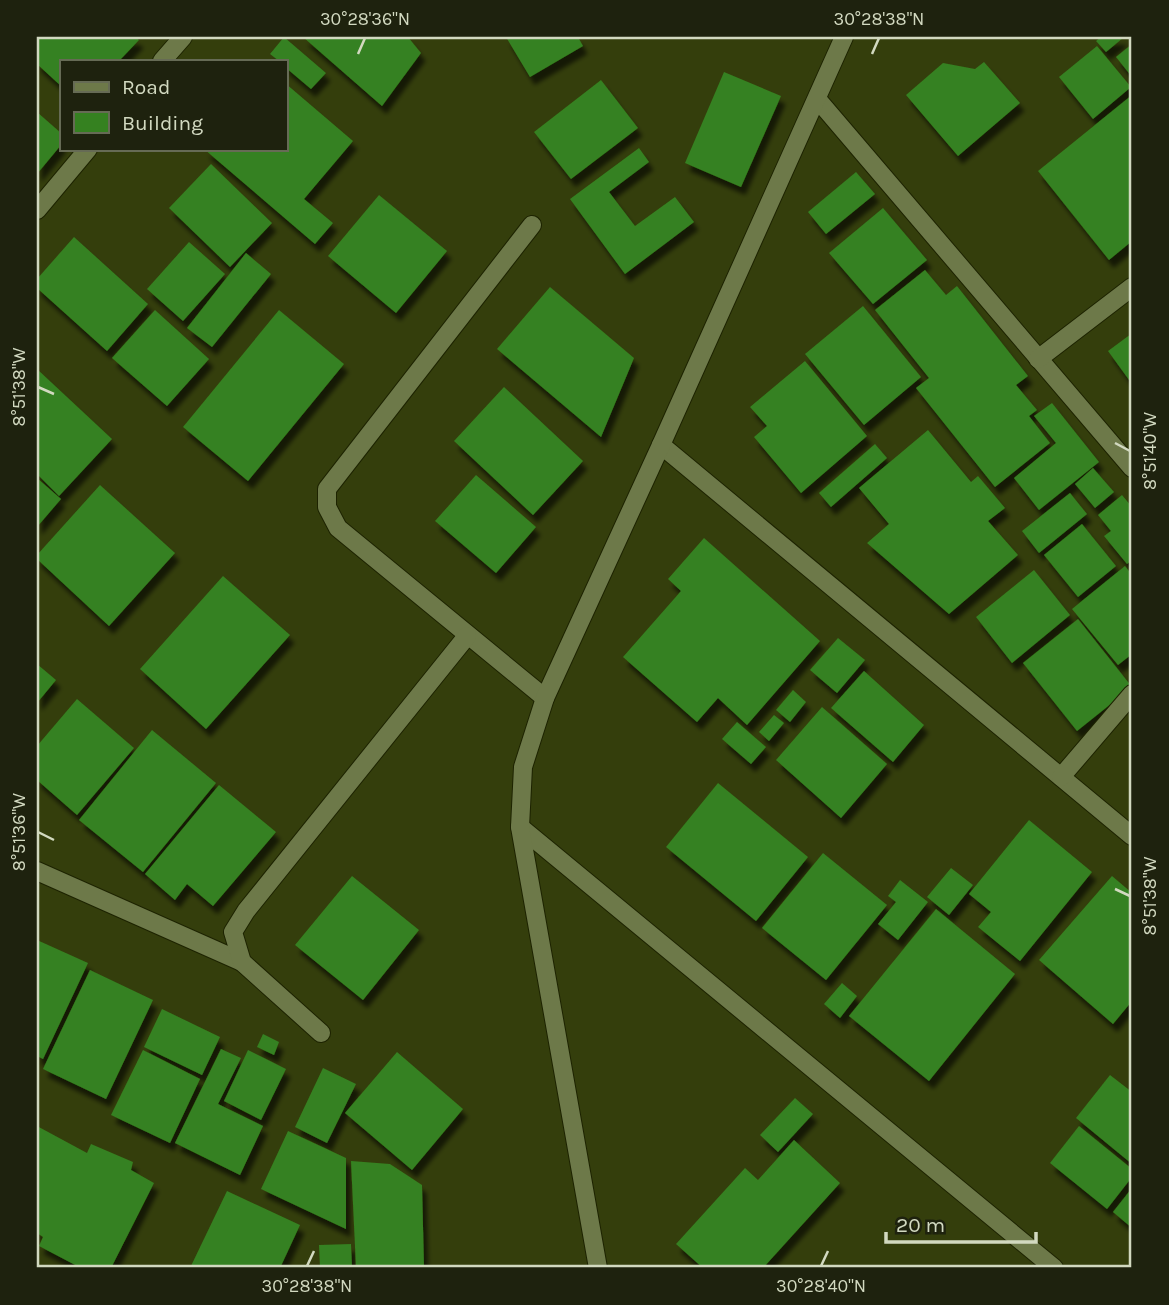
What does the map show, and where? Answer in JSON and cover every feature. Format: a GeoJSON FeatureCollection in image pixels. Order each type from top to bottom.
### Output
{"type":"FeatureCollection","features":[{"type":"Feature","properties":{"kind":"street"},"geometry":{"type":"LineString","coordinates":[[163,60],[183,37]]}},
{"type":"Feature","properties":{"kind":"street"},"geometry":{"type":"LineString","coordinates":[[598,1268],[520,827],[523,767],[545,698],[845,37]]}},
{"type":"Feature","properties":{"kind":"street"},"geometry":{"type":"LineString","coordinates":[[818,100],[1132,468]]}},
{"type":"Feature","properties":{"kind":"street"},"geometry":{"type":"LineString","coordinates":[[37,210],[88,150]]}},
{"type":"Feature","properties":{"kind":"street"},"geometry":{"type":"LineString","coordinates":[[532,225],[327,489],[327,507],[338,528],[545,698]]}},
{"type":"Feature","properties":{"kind":"street"},"geometry":{"type":"LineString","coordinates":[[1038,359],[1132,287]]}},
{"type":"Feature","properties":{"kind":"street"},"geometry":{"type":"LineString","coordinates":[[662,445],[1132,836]]}},
{"type":"Feature","properties":{"kind":"street"},"geometry":{"type":"LineString","coordinates":[[242,962],[233,932],[246,911],[467,636]]}},
{"type":"Feature","properties":{"kind":"street"},"geometry":{"type":"LineString","coordinates":[[1060,777],[1132,694]]}},
{"type":"Feature","properties":{"kind":"street"},"geometry":{"type":"LineString","coordinates":[[520,827],[1054,1268]]}},
{"type":"Feature","properties":{"kind":"street"},"geometry":{"type":"LineString","coordinates":[[37,871],[242,962],[321,1033]]}},
{"type":"Feature","properties":{"kind":"building"},"geometry":{"type":"Polygon","coordinates":[[[37,37],[135,37],[139,40],[120,60],[60,60],[60,85],[37,64],[37,37]]]}},
{"type":"Feature","properties":{"kind":"building"},"geometry":{"type":"Polygon","coordinates":[[[284,37],[326,73],[311,89],[287,69],[287,60],[278,60],[270,54],[284,37]]]}},
{"type":"Feature","properties":{"kind":"building"},"geometry":{"type":"Polygon","coordinates":[[[303,37],[408,37],[421,53],[382,106],[303,37]]]}},
{"type":"Feature","properties":{"kind":"building"},"geometry":{"type":"Polygon","coordinates":[[[506,37],[578,37],[583,46],[530,77],[506,37]]]}},
{"type":"Feature","properties":{"kind":"building"},"geometry":{"type":"Polygon","coordinates":[[[1101,37],[1123,38],[1106,52],[1096,41],[1101,37]]]}},
{"type":"Feature","properties":{"kind":"building"},"geometry":{"type":"Polygon","coordinates":[[[1132,44],[1132,77],[1116,57],[1132,44]]]}},
{"type":"Feature","properties":{"kind":"building"},"geometry":{"type":"Polygon","coordinates":[[[1097,46],[1131,87],[1093,119],[1059,77],[1097,46]]]}},
{"type":"Feature","properties":{"kind":"building"},"geometry":{"type":"Polygon","coordinates":[[[984,62],[1020,103],[958,156],[906,95],[943,63],[975,69],[984,62]]]}},
{"type":"Feature","properties":{"kind":"building"},"geometry":{"type":"Polygon","coordinates":[[[724,72],[781,96],[741,187],[685,163],[724,72]]]}},
{"type":"Feature","properties":{"kind":"building"},"geometry":{"type":"Polygon","coordinates":[[[601,80],[638,128],[571,179],[534,132],[601,80]]]}},
{"type":"Feature","properties":{"kind":"building"},"geometry":{"type":"Polygon","coordinates":[[[287,85],[353,141],[304,199],[333,223],[315,244],[205,150],[287,150],[287,85]]]}},
{"type":"Feature","properties":{"kind":"building"},"geometry":{"type":"Polygon","coordinates":[[[1132,95],[1132,241],[1109,260],[1038,171],[1132,95]]]}},
{"type":"Feature","properties":{"kind":"building"},"geometry":{"type":"Polygon","coordinates":[[[37,112],[60,132],[60,146],[37,174],[37,112]]]}},
{"type":"Feature","properties":{"kind":"building"},"geometry":{"type":"Polygon","coordinates":[[[639,148],[649,162],[609,192],[635,226],[675,197],[694,222],[625,274],[570,199],[639,148]]]}},
{"type":"Feature","properties":{"kind":"building"},"geometry":{"type":"Polygon","coordinates":[[[211,164],[272,223],[230,267],[169,208],[211,164]]]}},
{"type":"Feature","properties":{"kind":"building"},"geometry":{"type":"Polygon","coordinates":[[[856,172],[875,194],[826,234],[808,212],[856,172]]]}},
{"type":"Feature","properties":{"kind":"building"},"geometry":{"type":"Polygon","coordinates":[[[379,195],[447,251],[396,313],[328,256],[379,195]]]}},
{"type":"Feature","properties":{"kind":"building"},"geometry":{"type":"Polygon","coordinates":[[[883,208],[927,260],[873,304],[829,253],[883,208]]]}},
{"type":"Feature","properties":{"kind":"building"},"geometry":{"type":"Polygon","coordinates":[[[74,237],[148,304],[107,351],[37,288],[37,279],[74,237]]]}},
{"type":"Feature","properties":{"kind":"building"},"geometry":{"type":"Polygon","coordinates":[[[189,242],[225,274],[183,321],[147,289],[189,242]]]}},
{"type":"Feature","properties":{"kind":"building"},"geometry":{"type":"Polygon","coordinates":[[[246,253],[271,274],[212,347],[187,328],[246,253]]]}},
{"type":"Feature","properties":{"kind":"building"},"geometry":{"type":"Polygon","coordinates":[[[925,270],[946,295],[957,286],[1028,376],[1016,385],[1037,410],[1029,416],[1050,443],[995,487],[916,388],[929,378],[875,310],[925,270]]]}},
{"type":"Feature","properties":{"kind":"building"},"geometry":{"type":"Polygon","coordinates":[[[550,287],[634,358],[601,437],[497,349],[550,287]]]}},
{"type":"Feature","properties":{"kind":"building"},"geometry":{"type":"Polygon","coordinates":[[[863,306],[921,377],[864,425],[805,354],[863,306]]]}},
{"type":"Feature","properties":{"kind":"building"},"geometry":{"type":"Polygon","coordinates":[[[155,310],[209,359],[167,406],[112,358],[155,310]]]}},
{"type":"Feature","properties":{"kind":"building"},"geometry":{"type":"Polygon","coordinates":[[[279,310],[344,364],[248,481],[183,427],[279,310]]]}},
{"type":"Feature","properties":{"kind":"building"},"geometry":{"type":"Polygon","coordinates":[[[1131,334],[1132,336],[1132,384],[1108,351],[1131,334]]]}},
{"type":"Feature","properties":{"kind":"building"},"geometry":{"type":"Polygon","coordinates":[[[805,361],[867,436],[801,493],[754,437],[767,426],[750,407],[805,361]]]}},
{"type":"Feature","properties":{"kind":"building"},"geometry":{"type":"Polygon","coordinates":[[[37,369],[112,439],[59,496],[37,474],[37,369]]]}},
{"type":"Feature","properties":{"kind":"building"},"geometry":{"type":"Polygon","coordinates":[[[504,387],[583,461],[533,515],[454,441],[504,387]]]}},
{"type":"Feature","properties":{"kind":"building"},"geometry":{"type":"Polygon","coordinates":[[[1052,403],[1099,462],[1039,510],[1014,478],[1056,443],[1034,416],[1052,403]]]}},
{"type":"Feature","properties":{"kind":"building"},"geometry":{"type":"Polygon","coordinates":[[[928,430],[971,482],[978,476],[1005,508],[988,521],[1018,555],[949,614],[867,543],[889,524],[859,488],[928,430]]]}},
{"type":"Feature","properties":{"kind":"building"},"geometry":{"type":"Polygon","coordinates":[[[875,444],[887,458],[831,507],[819,493],[875,444]]]}},
{"type":"Feature","properties":{"kind":"building"},"geometry":{"type":"Polygon","coordinates":[[[1093,468],[1114,492],[1095,508],[1075,484],[1093,468]]]}},
{"type":"Feature","properties":{"kind":"building"},"geometry":{"type":"Polygon","coordinates":[[[476,475],[536,527],[496,573],[435,521],[476,475]]]}},
{"type":"Feature","properties":{"kind":"building"},"geometry":{"type":"Polygon","coordinates":[[[37,478],[61,499],[37,527],[37,478]]]}},
{"type":"Feature","properties":{"kind":"building"},"geometry":{"type":"Polygon","coordinates":[[[100,485],[175,553],[109,626],[37,559],[37,555],[100,485]]]}},
{"type":"Feature","properties":{"kind":"building"},"geometry":{"type":"Polygon","coordinates":[[[1070,493],[1087,514],[1039,553],[1022,531],[1070,493]]]}},
{"type":"Feature","properties":{"kind":"building"},"geometry":{"type":"Polygon","coordinates":[[[1122,495],[1132,507],[1132,560],[1127,564],[1104,536],[1111,531],[1098,515],[1122,495]]]}},
{"type":"Feature","properties":{"kind":"building"},"geometry":{"type":"Polygon","coordinates":[[[1082,524],[1116,566],[1078,597],[1044,555],[1082,524]]]}},
{"type":"Feature","properties":{"kind":"building"},"geometry":{"type":"Polygon","coordinates":[[[704,538],[820,641],[747,725],[718,698],[697,722],[623,657],[681,591],[668,579],[704,538]]]}},
{"type":"Feature","properties":{"kind":"building"},"geometry":{"type":"Polygon","coordinates":[[[1125,566],[1132,575],[1132,654],[1118,665],[1072,609],[1125,566]]]}},
{"type":"Feature","properties":{"kind":"building"},"geometry":{"type":"Polygon","coordinates":[[[1034,570],[1070,615],[1012,663],[976,617],[1034,570]]]}},
{"type":"Feature","properties":{"kind":"building"},"geometry":{"type":"Polygon","coordinates":[[[223,576],[290,635],[206,729],[140,669],[223,576]]]}},
{"type":"Feature","properties":{"kind":"building"},"geometry":{"type":"Polygon","coordinates":[[[1078,619],[1132,687],[1077,731],[1023,663],[1078,619]]]}},
{"type":"Feature","properties":{"kind":"building"},"geometry":{"type":"Polygon","coordinates":[[[838,638],[865,660],[837,693],[810,670],[838,638]]]}},
{"type":"Feature","properties":{"kind":"building"},"geometry":{"type":"Polygon","coordinates":[[[37,664],[56,680],[37,703],[37,664]]]}},
{"type":"Feature","properties":{"kind":"building"},"geometry":{"type":"Polygon","coordinates":[[[864,671],[924,725],[893,762],[831,708],[864,671]]]}},
{"type":"Feature","properties":{"kind":"building"},"geometry":{"type":"Polygon","coordinates":[[[793,690],[806,702],[790,722],[776,710],[793,690]]]}},
{"type":"Feature","properties":{"kind":"building"},"geometry":{"type":"Polygon","coordinates":[[[77,699],[134,748],[77,815],[37,780],[37,746],[77,699]]]}},
{"type":"Feature","properties":{"kind":"building"},"geometry":{"type":"Polygon","coordinates":[[[822,707],[887,764],[841,818],[776,760],[822,707]]]}},
{"type":"Feature","properties":{"kind":"building"},"geometry":{"type":"Polygon","coordinates":[[[774,715],[784,723],[769,741],[759,732],[774,715]]]}},
{"type":"Feature","properties":{"kind":"building"},"geometry":{"type":"Polygon","coordinates":[[[737,722],[766,747],[751,764],[722,739],[737,722]]]}},
{"type":"Feature","properties":{"kind":"building"},"geometry":{"type":"Polygon","coordinates":[[[152,730],[216,783],[143,872],[79,820],[152,730]]]}},
{"type":"Feature","properties":{"kind":"building"},"geometry":{"type":"Polygon","coordinates":[[[718,783],[808,857],[756,921],[666,847],[718,783]]]}},
{"type":"Feature","properties":{"kind":"building"},"geometry":{"type":"Polygon","coordinates":[[[219,785],[276,832],[213,906],[187,884],[175,900],[145,874],[219,785]]]}},
{"type":"Feature","properties":{"kind":"building"},"geometry":{"type":"Polygon","coordinates":[[[1029,820],[1092,872],[1020,961],[978,927],[991,912],[969,894],[1029,820]]]}},
{"type":"Feature","properties":{"kind":"building"},"geometry":{"type":"Polygon","coordinates":[[[823,853],[887,905],[826,980],[762,928],[823,853]]]}},
{"type":"Feature","properties":{"kind":"building"},"geometry":{"type":"Polygon","coordinates":[[[951,868],[973,885],[949,915],[927,897],[951,868]]]}},
{"type":"Feature","properties":{"kind":"building"},"geometry":{"type":"Polygon","coordinates":[[[352,876],[419,930],[363,1000],[295,945],[352,876]]]}},
{"type":"Feature","properties":{"kind":"building"},"geometry":{"type":"Polygon","coordinates":[[[1112,876],[1132,893],[1132,1001],[1113,1024],[1039,960],[1112,876]]]}},
{"type":"Feature","properties":{"kind":"building"},"geometry":{"type":"Polygon","coordinates":[[[900,880],[928,902],[898,940],[878,924],[896,902],[888,896],[900,880]]]}},
{"type":"Feature","properties":{"kind":"building"},"geometry":{"type":"Polygon","coordinates":[[[936,909],[1015,974],[929,1081],[849,1016],[936,909]]]}},
{"type":"Feature","properties":{"kind":"building"},"geometry":{"type":"Polygon","coordinates":[[[37,940],[88,963],[43,1059],[37,1056],[37,940]]]}},
{"type":"Feature","properties":{"kind":"building"},"geometry":{"type":"Polygon","coordinates":[[[90,970],[153,1000],[106,1099],[43,1069],[90,970]]]}},
{"type":"Feature","properties":{"kind":"building"},"geometry":{"type":"Polygon","coordinates":[[[842,983],[857,996],[840,1018],[824,1004],[842,983]]]}},
{"type":"Feature","properties":{"kind":"building"},"geometry":{"type":"Polygon","coordinates":[[[162,1009],[220,1037],[202,1075],[144,1047],[162,1009]]]}},
{"type":"Feature","properties":{"kind":"building"},"geometry":{"type":"Polygon","coordinates":[[[263,1034],[279,1042],[274,1055],[257,1047],[263,1034]]]}},
{"type":"Feature","properties":{"kind":"building"},"geometry":{"type":"Polygon","coordinates":[[[221,1049],[241,1058],[218,1104],[263,1126],[240,1175],[175,1143],[221,1049]]]}},
{"type":"Feature","properties":{"kind":"building"},"geometry":{"type":"Polygon","coordinates":[[[143,1050],[200,1079],[170,1143],[111,1115],[143,1050]]]}},
{"type":"Feature","properties":{"kind":"building"},"geometry":{"type":"Polygon","coordinates":[[[248,1050],[286,1069],[261,1120],[224,1101],[248,1050]]]}},
{"type":"Feature","properties":{"kind":"building"},"geometry":{"type":"Polygon","coordinates":[[[397,1052],[463,1109],[412,1170],[345,1113],[397,1052]]]}},
{"type":"Feature","properties":{"kind":"building"},"geometry":{"type":"Polygon","coordinates":[[[323,1068],[356,1084],[327,1143],[295,1127],[323,1068]]]}},
{"type":"Feature","properties":{"kind":"building"},"geometry":{"type":"Polygon","coordinates":[[[1110,1075],[1132,1092],[1132,1164],[1076,1118],[1110,1075]]]}},
{"type":"Feature","properties":{"kind":"building"},"geometry":{"type":"Polygon","coordinates":[[[795,1098],[813,1114],[778,1152],[760,1135],[795,1098]]]}},
{"type":"Feature","properties":{"kind":"building"},"geometry":{"type":"Polygon","coordinates":[[[37,1126],[87,1153],[91,1144],[133,1162],[131,1170],[154,1183],[111,1268],[81,1268],[39,1246],[43,1237],[37,1233],[37,1126]]]}},
{"type":"Feature","properties":{"kind":"building"},"geometry":{"type":"Polygon","coordinates":[[[1079,1126],[1132,1169],[1132,1177],[1107,1209],[1050,1163],[1079,1126]]]}},
{"type":"Feature","properties":{"kind":"building"},"geometry":{"type":"Polygon","coordinates":[[[288,1131],[346,1158],[346,1229],[261,1189],[288,1131]]]}},
{"type":"Feature","properties":{"kind":"building"},"geometry":{"type":"Polygon","coordinates":[[[794,1140],[840,1183],[763,1268],[703,1268],[676,1244],[745,1168],[758,1180],[794,1140]]]}},
{"type":"Feature","properties":{"kind":"building"},"geometry":{"type":"Polygon","coordinates":[[[351,1161],[390,1164],[422,1185],[424,1268],[356,1268],[351,1161]]]}},
{"type":"Feature","properties":{"kind":"building"},"geometry":{"type":"Polygon","coordinates":[[[1132,1188],[1132,1228],[1113,1212],[1132,1188]]]}},
{"type":"Feature","properties":{"kind":"building"},"geometry":{"type":"Polygon","coordinates":[[[227,1191],[300,1225],[280,1268],[190,1268],[227,1191]]]}},
{"type":"Feature","properties":{"kind":"building"},"geometry":{"type":"Polygon","coordinates":[[[351,1244],[352,1268],[320,1268],[319,1245],[351,1244]]]}}]}
